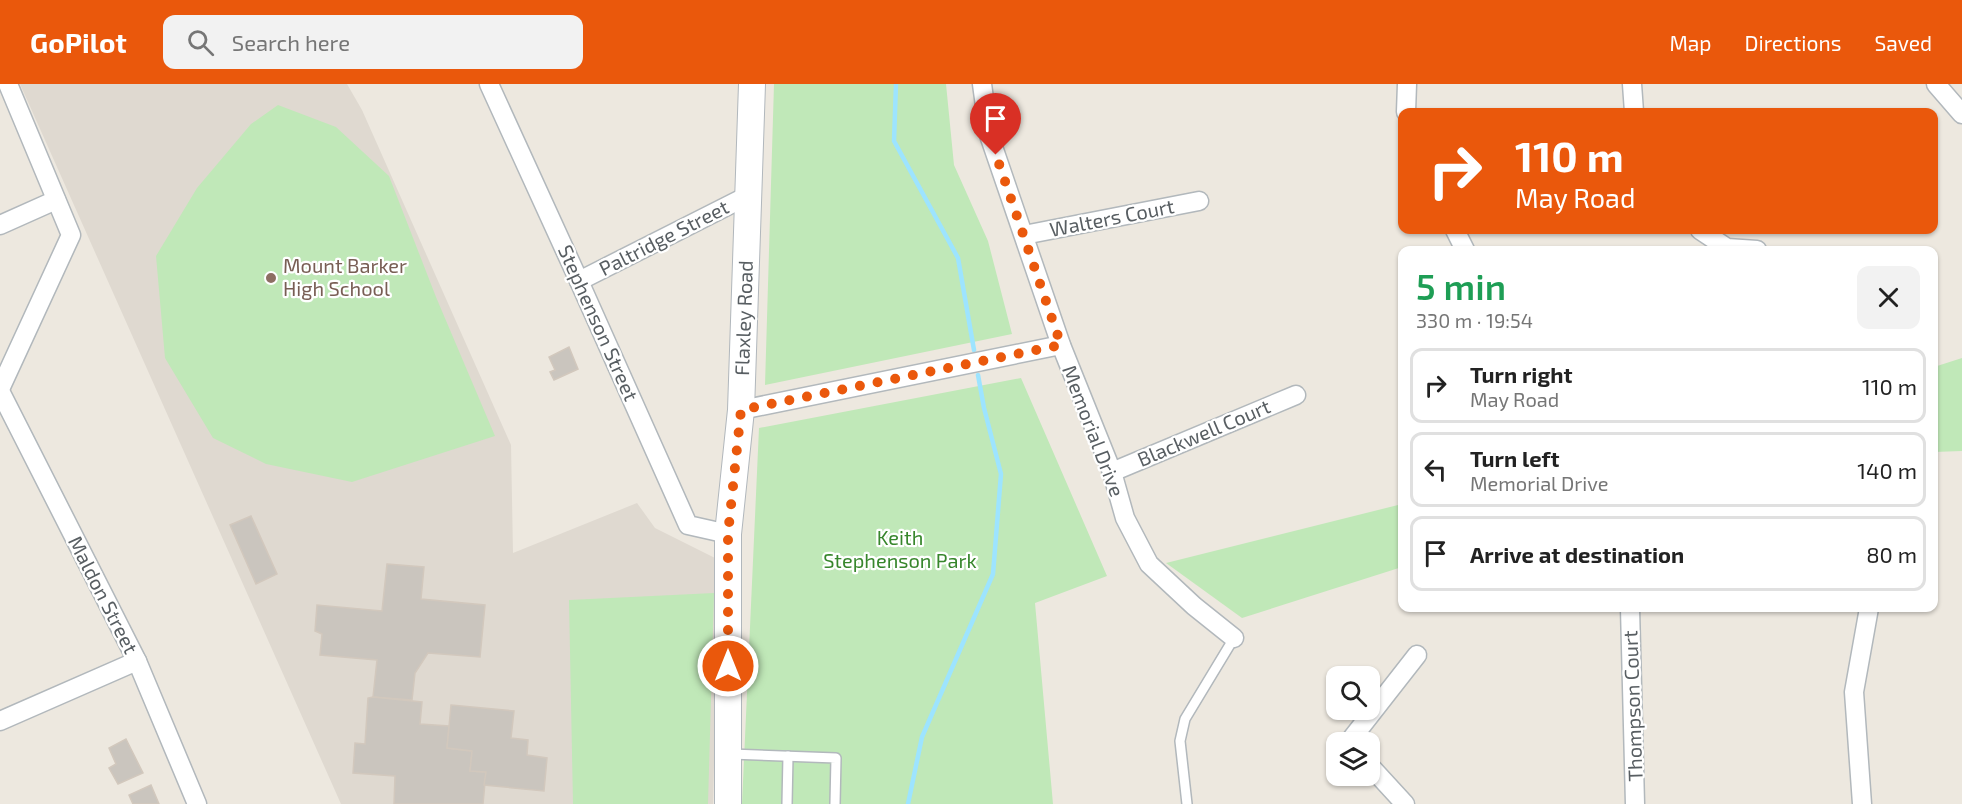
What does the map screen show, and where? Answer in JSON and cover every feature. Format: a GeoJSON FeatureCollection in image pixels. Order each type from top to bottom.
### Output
{"type":"FeatureCollection","features":[{"type":"Feature","properties":{"kind":"main road","name":"Flaxley Road"},"geometry":{"type":"LineString","coordinates":[[728,804],[728,534],[741,410],[752,84]]}},
{"type":"Feature","properties":{"kind":"street"},"geometry":{"type":"LineString","coordinates":[[0,390],[71,235],[8,84]]}},
{"type":"Feature","properties":{"kind":"street","name":"Stephenson Street"},"geometry":{"type":"LineString","coordinates":[[489,84],[687,525],[728,534]]}},
{"type":"Feature","properties":{"kind":"street","name":"Memorial Drive"},"geometry":{"type":"LineString","coordinates":[[982,84],[989,135],[1061,345],[1112,472],[1125,518],[1149,564],[1194,606],[1234,638]]}},
{"type":"Feature","properties":{"kind":"street"},"geometry":{"type":"LineString","coordinates":[[1406,108],[1407,84]]}},
{"type":"Feature","properties":{"kind":"street"},"geometry":{"type":"LineString","coordinates":[[1632,84],[1634,108]]}},
{"type":"Feature","properties":{"kind":"street"},"geometry":{"type":"LineString","coordinates":[[1936,84],[1962,114]]}},
{"type":"Feature","properties":{"kind":"street","name":"Paltridge Street"},"geometry":{"type":"LineString","coordinates":[[579,281],[749,195]]}},
{"type":"Feature","properties":{"kind":"street"},"geometry":{"type":"LineString","coordinates":[[0,225],[56,200]]}},
{"type":"Feature","properties":{"kind":"street","name":"Walters Court"},"geometry":{"type":"LineString","coordinates":[[1024,235],[1199,201]]}},
{"type":"Feature","properties":{"kind":"street"},"geometry":{"type":"LineString","coordinates":[[1706,234],[1723,246]]}},
{"type":"Feature","properties":{"kind":"street"},"geometry":{"type":"LineString","coordinates":[[741,410],[1061,345]]}},
{"type":"Feature","properties":{"kind":"street","name":"Maldon Street"},"geometry":{"type":"LineString","coordinates":[[0,390],[137,661],[196,804]]}},
{"type":"Feature","properties":{"kind":"street","name":"Blackwell Court"},"geometry":{"type":"LineString","coordinates":[[1112,472],[1296,395]]}},
{"type":"Feature","properties":{"kind":"street","name":"Thompson Court"},"geometry":{"type":"LineString","coordinates":[[1630,612],[1635,804]]}},
{"type":"Feature","properties":{"kind":"street"},"geometry":{"type":"LineString","coordinates":[[1862,804],[1854,692],[1868,612]]}},
{"type":"Feature","properties":{"kind":"street"},"geometry":{"type":"LineString","coordinates":[[1357,732],[1417,655]]}},
{"type":"Feature","properties":{"kind":"street"},"geometry":{"type":"LineString","coordinates":[[0,721],[137,661]]}},
{"type":"Feature","properties":{"kind":"street"},"geometry":{"type":"LineString","coordinates":[[1380,778],[1399,802]]}},
{"type":"Feature","properties":{"kind":"lane"},"geometry":{"type":"LineString","coordinates":[[1187,804],[1180,741],[1185,719],[1234,638]]}},
{"type":"Feature","properties":{"kind":"lane"},"geometry":{"type":"LineString","coordinates":[[728,754],[836,758],[835,804]]}},
{"type":"Feature","properties":{"kind":"lane"},"geometry":{"type":"LineString","coordinates":[[787,804],[788,756]]}},
{"type":"Feature","properties":{"kind":"shaded area","name":"Mount Barker High School"},"geometry":{"type":"Polygon","coordinates":[[[20,84],[347,84],[362,110],[511,445],[513,553],[637,503],[655,528],[719,560],[713,804],[341,804],[20,84]]]}},
{"type":"Feature","properties":{"kind":"green space"},"geometry":{"type":"Polygon","coordinates":[[[774,84],[946,84],[954,165],[988,241],[1012,334],[765,385],[774,84]]]}},
{"type":"Feature","properties":{"kind":"green space"},"geometry":{"type":"Polygon","coordinates":[[[278,105],[336,127],[389,176],[436,297],[495,436],[352,482],[266,464],[213,438],[165,358],[156,256],[197,188],[251,124],[278,105]]]}},
{"type":"Feature","properties":{"kind":"green space"},"geometry":{"type":"Polygon","coordinates":[[[1962,358],[1962,451],[1938,452],[1938,366],[1962,358]]]}},
{"type":"Feature","properties":{"kind":"green space","name":"Keith Stephenson Park"},"geometry":{"type":"Polygon","coordinates":[[[1021,378],[1107,576],[1035,603],[1053,804],[742,804],[759,428],[1021,378]]]}},
{"type":"Feature","properties":{"kind":"green space"},"geometry":{"type":"Polygon","coordinates":[[[1398,505],[1398,568],[1242,618],[1166,563],[1398,505]]]}},
{"type":"Feature","properties":{"kind":"green space"},"geometry":{"type":"Polygon","coordinates":[[[714,593],[708,804],[573,804],[569,600],[714,593]]]}},
{"type":"Feature","properties":{"kind":"building"},"geometry":{"type":"Polygon","coordinates":[[[569,347],[578,369],[554,380],[550,372],[555,370],[549,357],[569,347]]]}},
{"type":"Feature","properties":{"kind":"building"},"geometry":{"type":"Polygon","coordinates":[[[251,516],[277,574],[256,584],[230,525],[251,516]]]}},
{"type":"Feature","properties":{"kind":"building"},"geometry":{"type":"Polygon","coordinates":[[[387,564],[424,567],[421,599],[485,605],[480,657],[428,653],[415,673],[412,700],[373,697],[377,660],[320,655],[322,634],[315,631],[317,605],[382,611],[387,564]]]}},
{"type":"Feature","properties":{"kind":"building"},"geometry":{"type":"Polygon","coordinates":[[[368,698],[422,702],[420,724],[449,726],[447,748],[472,751],[470,771],[486,772],[483,804],[394,804],[395,776],[353,773],[355,743],[365,744],[368,698]]]}},
{"type":"Feature","properties":{"kind":"building"},"geometry":{"type":"Polygon","coordinates":[[[451,705],[514,711],[511,738],[528,740],[527,755],[547,758],[544,791],[484,785],[486,772],[470,771],[472,751],[447,748],[451,705]]]}},
{"type":"Feature","properties":{"kind":"building"},"geometry":{"type":"Polygon","coordinates":[[[126,739],[143,773],[118,784],[109,768],[116,764],[109,748],[126,739]]]}},
{"type":"Feature","properties":{"kind":"building"},"geometry":{"type":"Polygon","coordinates":[[[151,785],[159,804],[133,804],[129,795],[151,785]]]}},
{"type":"Feature","properties":{"kind":"waterway"},"geometry":{"type":"LineString","coordinates":[[896,84],[894,141],[958,258],[974,350]]}},
{"type":"Feature","properties":{"kind":"waterway"},"geometry":{"type":"LineString","coordinates":[[908,804],[922,737],[993,574],[1001,474],[978,375]]}},
{"type":"Feature","properties":{"kind":"place","name":"Mount Barker High School"},"geometry":{"type":"Point","coordinates":[271,278]}},
{"type":"Feature","properties":{"kind":"route"},"geometry":{"type":"LineString","coordinates":[[728,666],[728,534],[741,410],[1061,345],[996,155]]}}]}
